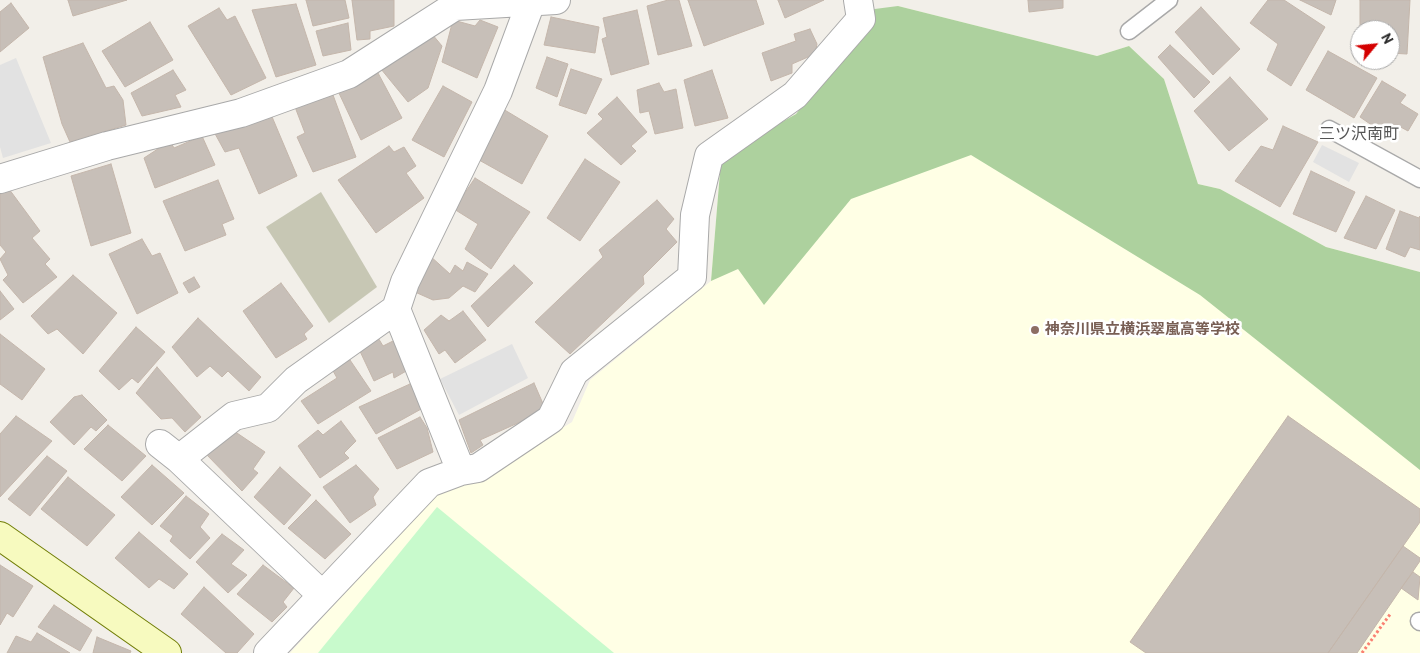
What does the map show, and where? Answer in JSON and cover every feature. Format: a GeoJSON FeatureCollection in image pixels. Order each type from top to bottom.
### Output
{"type":"FeatureCollection","features":[{"type":"Feature","properties":{"kind":"street"},"geometry":{"type":"LineString","coordinates":[[268,653],[321,594],[429,483],[461,471],[478,468],[551,419],[574,372],[692,277],[695,215],[708,156],[794,95],[861,18],[858,0]]}},
{"type":"Feature","properties":{"kind":"street"},"geometry":{"type":"LineString","coordinates":[[0,179],[107,146],[241,113],[350,74],[455,6],[543,1],[405,282],[396,309],[296,380],[268,408],[234,416],[170,451],[321,594]]}},
{"type":"Feature","properties":{"kind":"street"},"geometry":{"type":"LineString","coordinates":[[396,309],[461,471]]}},
{"type":"Feature","properties":{"kind":"street"},"geometry":{"type":"LineString","coordinates":[[0,536],[167,653]]}},
{"type":"Feature","properties":{"kind":"lane"},"geometry":{"type":"LineString","coordinates":[[1129,31],[1169,0]]}},
{"type":"Feature","properties":{"kind":"lane"},"geometry":{"type":"LineString","coordinates":[[1329,129],[1420,179]]}},
{"type":"Feature","properties":{"kind":"path"},"geometry":{"type":"LineString","coordinates":[[1362,653],[1396,607],[1419,621]]}},
{"type":"Feature","properties":{"kind":"shaded area","name":"神奈川県立横浜翠嵐高等学校"},"geometry":{"type":"Polygon","coordinates":[[[898,6],[1097,56],[1129,46],[1164,79],[1198,184],[1220,189],[1326,247],[1420,272],[1420,653],[290,653],[436,493],[485,476],[572,422],[590,380],[711,281],[721,160],[796,114],[869,23],[898,6]]]}},
{"type":"Feature","properties":{"kind":"shaded area"},"geometry":{"type":"Polygon","coordinates":[[[16,58],[51,143],[3,158],[0,147],[0,65],[16,58]]]}},
{"type":"Feature","properties":{"kind":"shaded area"},"geometry":{"type":"Polygon","coordinates":[[[1322,145],[1359,163],[1349,182],[1313,162],[1322,145]]]}},
{"type":"Feature","properties":{"kind":"shaded area"},"geometry":{"type":"Polygon","coordinates":[[[321,192],[377,287],[329,323],[266,227],[321,192]]]}},
{"type":"Feature","properties":{"kind":"shaded area"},"geometry":{"type":"Polygon","coordinates":[[[512,344],[528,378],[459,415],[440,379],[512,344]]]}},
{"type":"Feature","properties":{"kind":"green space"},"geometry":{"type":"Polygon","coordinates":[[[898,6],[1097,56],[1129,46],[1164,79],[1198,184],[1220,189],[1326,247],[1420,272],[1420,470],[1200,295],[971,155],[851,199],[764,305],[738,269],[711,281],[721,160],[796,114],[869,23],[867,10],[898,6]]]}},
{"type":"Feature","properties":{"kind":"green space"},"geometry":{"type":"Polygon","coordinates":[[[437,507],[614,653],[318,653],[437,507]]]}},
{"type":"Feature","properties":{"kind":"building"},"geometry":{"type":"Polygon","coordinates":[[[68,0],[127,0],[73,16],[68,0]]]}},
{"type":"Feature","properties":{"kind":"building"},"geometry":{"type":"Polygon","coordinates":[[[306,0],[345,0],[349,18],[313,26],[306,0]]]}},
{"type":"Feature","properties":{"kind":"building"},"geometry":{"type":"Polygon","coordinates":[[[352,0],[394,0],[394,26],[370,31],[370,39],[357,40],[352,0]]]}},
{"type":"Feature","properties":{"kind":"building"},"geometry":{"type":"Polygon","coordinates":[[[668,0],[679,0],[692,46],[658,55],[647,6],[668,0]]]}},
{"type":"Feature","properties":{"kind":"building"},"geometry":{"type":"Polygon","coordinates":[[[688,0],[756,0],[764,24],[704,46],[688,0]]]}},
{"type":"Feature","properties":{"kind":"building"},"geometry":{"type":"Polygon","coordinates":[[[778,0],[824,0],[785,18],[778,0]]]}},
{"type":"Feature","properties":{"kind":"building"},"geometry":{"type":"Polygon","coordinates":[[[1028,0],[1063,0],[1063,8],[1029,12],[1028,0]]]}},
{"type":"Feature","properties":{"kind":"building"},"geometry":{"type":"Polygon","coordinates":[[[1268,0],[1284,0],[1325,27],[1291,86],[1267,70],[1278,44],[1250,23],[1268,0]]]}},
{"type":"Feature","properties":{"kind":"building"},"geometry":{"type":"Polygon","coordinates":[[[1300,0],[1336,0],[1331,15],[1300,0]]]}},
{"type":"Feature","properties":{"kind":"building"},"geometry":{"type":"Polygon","coordinates":[[[1360,0],[1410,0],[1407,54],[1400,54],[1400,20],[1360,20],[1360,0]]]}},
{"type":"Feature","properties":{"kind":"building"},"geometry":{"type":"Polygon","coordinates":[[[11,3],[29,28],[0,52],[0,12],[11,3]]]}},
{"type":"Feature","properties":{"kind":"building"},"geometry":{"type":"Polygon","coordinates":[[[296,4],[316,65],[276,77],[252,10],[296,4]]]}},
{"type":"Feature","properties":{"kind":"building"},"geometry":{"type":"Polygon","coordinates":[[[1201,7],[1240,49],[1213,75],[1175,32],[1201,7]]]}},
{"type":"Feature","properties":{"kind":"building"},"geometry":{"type":"Polygon","coordinates":[[[219,8],[227,20],[235,16],[266,78],[231,95],[188,26],[219,8]]]}},
{"type":"Feature","properties":{"kind":"building"},"geometry":{"type":"Polygon","coordinates":[[[637,10],[649,64],[611,75],[602,39],[607,37],[603,18],[637,10]]]}},
{"type":"Feature","properties":{"kind":"building"},"geometry":{"type":"Polygon","coordinates":[[[551,17],[599,27],[595,53],[544,45],[551,17]]]}},
{"type":"Feature","properties":{"kind":"building"},"geometry":{"type":"Polygon","coordinates":[[[453,20],[475,26],[480,20],[498,27],[477,78],[442,62],[453,20]]]}},
{"type":"Feature","properties":{"kind":"building"},"geometry":{"type":"Polygon","coordinates":[[[150,22],[173,60],[125,87],[102,51],[150,22]]]}},
{"type":"Feature","properties":{"kind":"building"},"geometry":{"type":"Polygon","coordinates":[[[348,23],[351,50],[323,56],[316,31],[348,23]]]}},
{"type":"Feature","properties":{"kind":"building"},"geometry":{"type":"Polygon","coordinates":[[[810,29],[817,44],[815,54],[792,64],[792,73],[771,81],[762,53],[796,41],[794,34],[810,29]]]}},
{"type":"Feature","properties":{"kind":"building"},"geometry":{"type":"Polygon","coordinates":[[[432,34],[442,46],[428,88],[408,102],[381,69],[432,34]]]}},
{"type":"Feature","properties":{"kind":"building"},"geometry":{"type":"Polygon","coordinates":[[[83,43],[106,88],[114,86],[123,100],[126,125],[70,142],[62,124],[43,57],[83,43]]]}},
{"type":"Feature","properties":{"kind":"building"},"geometry":{"type":"Polygon","coordinates":[[[1170,45],[1210,82],[1194,98],[1158,57],[1170,45]]]}},
{"type":"Feature","properties":{"kind":"building"},"geometry":{"type":"Polygon","coordinates":[[[1328,51],[1350,63],[1350,70],[1362,70],[1377,78],[1354,118],[1306,90],[1328,51]]]}},
{"type":"Feature","properties":{"kind":"building"},"geometry":{"type":"Polygon","coordinates":[[[547,57],[568,64],[557,97],[536,88],[547,57]]]}},
{"type":"Feature","properties":{"kind":"building"},"geometry":{"type":"Polygon","coordinates":[[[571,69],[602,79],[586,114],[559,105],[571,69]]]}},
{"type":"Feature","properties":{"kind":"building"},"geometry":{"type":"Polygon","coordinates":[[[173,70],[186,90],[175,95],[181,107],[142,116],[131,93],[173,70]]]}},
{"type":"Feature","properties":{"kind":"building"},"geometry":{"type":"Polygon","coordinates":[[[712,70],[728,118],[695,126],[684,80],[712,70]]]}},
{"type":"Feature","properties":{"kind":"building"},"geometry":{"type":"Polygon","coordinates":[[[378,73],[402,118],[361,140],[338,91],[378,73]]]}},
{"type":"Feature","properties":{"kind":"building"},"geometry":{"type":"Polygon","coordinates":[[[1230,77],[1268,119],[1229,151],[1194,111],[1230,77]]]}},
{"type":"Feature","properties":{"kind":"building"},"geometry":{"type":"Polygon","coordinates":[[[1382,81],[1406,95],[1400,103],[1418,114],[1408,131],[1397,125],[1389,137],[1360,117],[1382,81]]]}},
{"type":"Feature","properties":{"kind":"building"},"geometry":{"type":"Polygon","coordinates":[[[659,83],[664,92],[676,89],[683,128],[655,134],[649,111],[640,113],[637,90],[659,83]]]}},
{"type":"Feature","properties":{"kind":"building"},"geometry":{"type":"Polygon","coordinates":[[[443,86],[472,102],[444,157],[412,140],[443,86]]]}},
{"type":"Feature","properties":{"kind":"building"},"geometry":{"type":"Polygon","coordinates":[[[333,95],[356,157],[313,172],[297,137],[305,133],[295,107],[333,95]]]}},
{"type":"Feature","properties":{"kind":"building"},"geometry":{"type":"Polygon","coordinates":[[[617,97],[647,132],[631,146],[636,151],[621,165],[587,133],[603,119],[598,114],[617,97]]]}},
{"type":"Feature","properties":{"kind":"building"},"geometry":{"type":"Polygon","coordinates":[[[503,109],[548,136],[522,184],[479,160],[503,109]]]}},
{"type":"Feature","properties":{"kind":"building"},"geometry":{"type":"Polygon","coordinates":[[[270,112],[297,176],[259,194],[239,148],[225,152],[213,130],[270,112]]]}},
{"type":"Feature","properties":{"kind":"building"},"geometry":{"type":"Polygon","coordinates":[[[1283,126],[1318,142],[1280,207],[1235,181],[1261,146],[1273,150],[1283,126]]]}},
{"type":"Feature","properties":{"kind":"building"},"geometry":{"type":"Polygon","coordinates":[[[202,136],[215,165],[155,188],[144,158],[170,141],[174,148],[202,136]]]}},
{"type":"Feature","properties":{"kind":"building"},"geometry":{"type":"Polygon","coordinates":[[[389,146],[394,152],[404,147],[416,166],[406,173],[424,198],[376,233],[338,180],[389,146]]]}},
{"type":"Feature","properties":{"kind":"building"},"geometry":{"type":"Polygon","coordinates":[[[585,159],[620,182],[580,241],[547,218],[585,159]]]}},
{"type":"Feature","properties":{"kind":"building"},"geometry":{"type":"Polygon","coordinates":[[[111,164],[131,233],[91,246],[71,176],[111,164]]]}},
{"type":"Feature","properties":{"kind":"building"},"geometry":{"type":"Polygon","coordinates":[[[1311,171],[1355,192],[1336,232],[1293,214],[1311,171]]]}},
{"type":"Feature","properties":{"kind":"building"},"geometry":{"type":"Polygon","coordinates":[[[475,178],[530,212],[491,269],[465,249],[478,224],[454,209],[475,178]]]}},
{"type":"Feature","properties":{"kind":"building"},"geometry":{"type":"Polygon","coordinates":[[[218,180],[234,219],[222,224],[226,235],[185,251],[163,201],[218,180]]]}},
{"type":"Feature","properties":{"kind":"building"},"geometry":{"type":"Polygon","coordinates":[[[9,189],[40,231],[32,238],[50,259],[45,264],[57,277],[23,303],[3,280],[8,275],[0,259],[6,252],[0,245],[0,194],[9,189]]]}},
{"type":"Feature","properties":{"kind":"building"},"geometry":{"type":"Polygon","coordinates":[[[1366,196],[1395,210],[1376,249],[1344,238],[1366,196]]]}},
{"type":"Feature","properties":{"kind":"building"},"geometry":{"type":"Polygon","coordinates":[[[657,200],[674,219],[666,229],[677,242],[643,276],[644,284],[570,354],[535,322],[603,257],[599,250],[657,200]]]}},
{"type":"Feature","properties":{"kind":"building"},"geometry":{"type":"Polygon","coordinates":[[[1400,211],[1419,218],[1420,216],[1420,250],[1410,247],[1405,257],[1386,249],[1400,211]]]}},
{"type":"Feature","properties":{"kind":"building"},"geometry":{"type":"Polygon","coordinates":[[[142,239],[152,256],[160,253],[178,293],[137,314],[109,254],[142,239]]]}},
{"type":"Feature","properties":{"kind":"building"},"geometry":{"type":"Polygon","coordinates":[[[429,255],[450,274],[455,265],[463,271],[467,262],[488,274],[475,292],[463,286],[449,298],[433,300],[415,292],[429,255]]]}},
{"type":"Feature","properties":{"kind":"building"},"geometry":{"type":"Polygon","coordinates":[[[514,265],[533,283],[488,327],[471,306],[514,265]]]}},
{"type":"Feature","properties":{"kind":"building"},"geometry":{"type":"Polygon","coordinates":[[[73,275],[117,313],[83,354],[57,329],[48,334],[31,316],[73,275]]]}},
{"type":"Feature","properties":{"kind":"building"},"geometry":{"type":"Polygon","coordinates":[[[194,277],[200,287],[189,293],[183,283],[194,277]]]}},
{"type":"Feature","properties":{"kind":"building"},"geometry":{"type":"Polygon","coordinates":[[[281,283],[313,326],[304,334],[307,339],[276,358],[243,311],[281,283]]]}},
{"type":"Feature","properties":{"kind":"building"},"geometry":{"type":"Polygon","coordinates":[[[0,291],[14,309],[0,320],[0,291]]]}},
{"type":"Feature","properties":{"kind":"building"},"geometry":{"type":"Polygon","coordinates":[[[463,311],[486,340],[455,363],[445,350],[439,354],[424,330],[441,315],[449,321],[463,311]]]}},
{"type":"Feature","properties":{"kind":"building"},"geometry":{"type":"Polygon","coordinates":[[[198,318],[261,377],[249,391],[228,371],[222,377],[210,366],[197,377],[172,347],[198,318]]]}},
{"type":"Feature","properties":{"kind":"building"},"geometry":{"type":"Polygon","coordinates":[[[136,327],[165,352],[138,383],[132,378],[119,390],[99,371],[136,327]]]}},
{"type":"Feature","properties":{"kind":"building"},"geometry":{"type":"Polygon","coordinates":[[[0,334],[45,369],[22,400],[0,384],[0,334]]]}},
{"type":"Feature","properties":{"kind":"building"},"geometry":{"type":"Polygon","coordinates":[[[377,336],[383,346],[393,341],[408,370],[394,378],[393,372],[374,381],[358,347],[377,336]]]}},
{"type":"Feature","properties":{"kind":"building"},"geometry":{"type":"Polygon","coordinates":[[[350,360],[371,391],[318,424],[301,401],[337,378],[332,369],[350,360]]]}},
{"type":"Feature","properties":{"kind":"building"},"geometry":{"type":"Polygon","coordinates":[[[157,367],[201,417],[185,432],[172,418],[161,419],[136,393],[157,367]]]}},
{"type":"Feature","properties":{"kind":"building"},"geometry":{"type":"Polygon","coordinates":[[[534,383],[544,406],[538,414],[480,440],[483,445],[471,453],[459,420],[534,383]]]}},
{"type":"Feature","properties":{"kind":"building"},"geometry":{"type":"Polygon","coordinates":[[[410,384],[423,408],[376,434],[359,407],[410,384]]]}},
{"type":"Feature","properties":{"kind":"building"},"geometry":{"type":"Polygon","coordinates":[[[82,395],[107,420],[96,431],[91,427],[74,445],[50,422],[74,397],[82,395]]]}},
{"type":"Feature","properties":{"kind":"building"},"geometry":{"type":"Polygon","coordinates":[[[16,416],[52,441],[0,497],[0,434],[16,416]]]}},
{"type":"Feature","properties":{"kind":"building"},"geometry":{"type":"Polygon","coordinates":[[[1288,416],[1420,509],[1420,522],[1328,653],[1146,653],[1130,642],[1288,416]]]}},
{"type":"Feature","properties":{"kind":"building"},"geometry":{"type":"Polygon","coordinates":[[[420,417],[427,428],[433,452],[397,469],[378,438],[420,417]]]}},
{"type":"Feature","properties":{"kind":"building"},"geometry":{"type":"Polygon","coordinates":[[[341,421],[356,441],[344,453],[349,458],[320,478],[298,446],[318,430],[323,435],[341,421]]]}},
{"type":"Feature","properties":{"kind":"building"},"geometry":{"type":"Polygon","coordinates":[[[108,425],[146,456],[122,481],[84,449],[108,425]]]}},
{"type":"Feature","properties":{"kind":"building"},"geometry":{"type":"Polygon","coordinates":[[[231,429],[265,452],[253,469],[258,473],[242,491],[206,454],[231,429]]]}},
{"type":"Feature","properties":{"kind":"building"},"geometry":{"type":"Polygon","coordinates":[[[47,456],[67,471],[30,516],[8,499],[47,456]]]}},
{"type":"Feature","properties":{"kind":"building"},"geometry":{"type":"Polygon","coordinates":[[[152,465],[184,493],[152,525],[121,497],[152,465]]]}},
{"type":"Feature","properties":{"kind":"building"},"geometry":{"type":"Polygon","coordinates":[[[356,465],[379,489],[373,497],[376,505],[350,523],[323,487],[356,465]]]}},
{"type":"Feature","properties":{"kind":"building"},"geometry":{"type":"Polygon","coordinates":[[[280,467],[311,495],[284,525],[254,497],[280,467]]]}},
{"type":"Feature","properties":{"kind":"building"},"geometry":{"type":"Polygon","coordinates":[[[68,477],[115,515],[87,546],[41,509],[68,477]]]}},
{"type":"Feature","properties":{"kind":"building"},"geometry":{"type":"Polygon","coordinates":[[[186,496],[209,514],[200,527],[210,538],[190,559],[170,541],[173,536],[160,526],[186,496]]]}},
{"type":"Feature","properties":{"kind":"building"},"geometry":{"type":"Polygon","coordinates":[[[316,500],[351,534],[325,559],[288,528],[316,500]]]}},
{"type":"Feature","properties":{"kind":"building"},"geometry":{"type":"Polygon","coordinates":[[[139,532],[188,574],[174,589],[159,579],[149,588],[115,558],[139,532]]]}},
{"type":"Feature","properties":{"kind":"building"},"geometry":{"type":"Polygon","coordinates":[[[222,534],[244,550],[231,564],[247,575],[228,593],[196,562],[222,534]]]}},
{"type":"Feature","properties":{"kind":"building"},"geometry":{"type":"Polygon","coordinates":[[[1403,546],[1420,558],[1420,561],[1357,653],[1328,653],[1403,546]]]}},
{"type":"Feature","properties":{"kind":"building"},"geometry":{"type":"Polygon","coordinates":[[[0,565],[33,586],[13,617],[7,613],[0,625],[0,565]]]}},
{"type":"Feature","properties":{"kind":"building"},"geometry":{"type":"Polygon","coordinates":[[[263,565],[294,588],[283,602],[287,607],[272,622],[237,594],[263,565]]]}},
{"type":"Feature","properties":{"kind":"building"},"geometry":{"type":"Polygon","coordinates":[[[1413,572],[1420,577],[1418,600],[1401,588],[1413,572]]]}},
{"type":"Feature","properties":{"kind":"building"},"geometry":{"type":"Polygon","coordinates":[[[204,587],[254,634],[237,653],[226,653],[181,614],[204,587]]]}},
{"type":"Feature","properties":{"kind":"building"},"geometry":{"type":"Polygon","coordinates":[[[54,605],[92,630],[80,651],[38,627],[54,605]]]}},
{"type":"Feature","properties":{"kind":"building"},"geometry":{"type":"Polygon","coordinates":[[[37,633],[70,653],[7,653],[16,636],[31,642],[37,633]]]}},
{"type":"Feature","properties":{"kind":"building"},"geometry":{"type":"Polygon","coordinates":[[[97,637],[131,651],[130,653],[93,653],[97,637]]]}},
{"type":"Feature","properties":{"kind":"place","name":"神奈川県立横浜翠嵐高等学校"},"geometry":{"type":"Point","coordinates":[1035,330]}},
{"type":"Feature","properties":{"kind":"district","name":"三ツ沢南町"},"geometry":{"type":"Point","coordinates":[1359,134]}}]}
